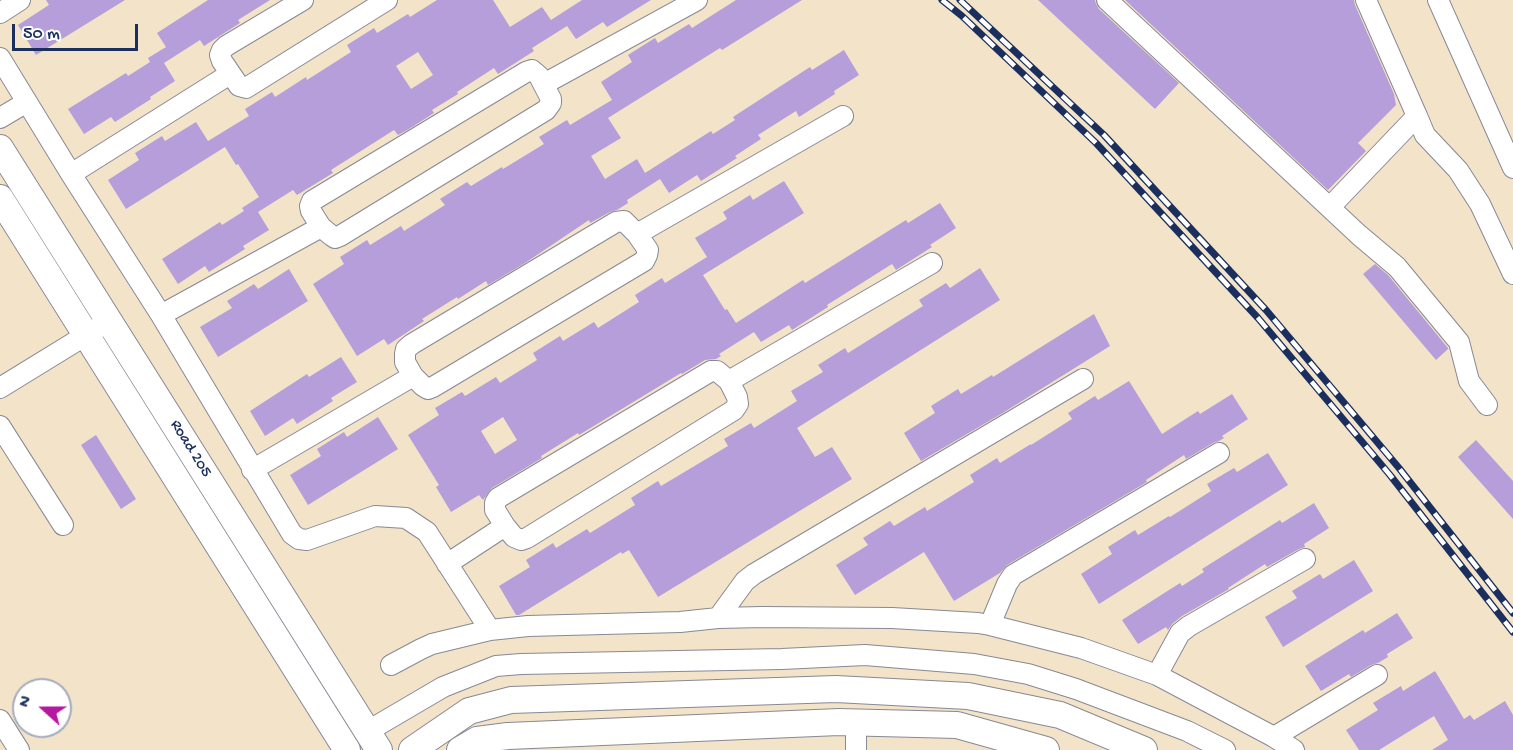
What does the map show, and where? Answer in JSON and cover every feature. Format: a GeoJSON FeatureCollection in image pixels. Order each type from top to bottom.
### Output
{"type":"FeatureCollection","features":[{"type":"Feature","properties":{"kind":"main road","name":"Road 205"},"geometry":{"type":"LineString","coordinates":[[0,148],[374,740]]}},
{"type":"Feature","properties":{"kind":"main road","name":"Road 205"},"geometry":{"type":"LineString","coordinates":[[0,198],[342,748]]}},
{"type":"Feature","properties":{"kind":"main road"},"geometry":{"type":"LineString","coordinates":[[412,750],[469,711],[511,700],[836,689],[968,696],[1060,715],[1144,750]]}},
{"type":"Feature","properties":{"kind":"main road"},"geometry":{"type":"LineString","coordinates":[[460,750],[477,740],[508,736],[856,722],[957,725],[1046,750]]}},
{"type":"Feature","properties":{"kind":"street"},"geometry":{"type":"LineString","coordinates":[[0,14],[20,0]]}},
{"type":"Feature","properties":{"kind":"street"},"geometry":{"type":"LineString","coordinates":[[303,0],[226,46],[220,55],[239,86],[246,88],[387,0]]}},
{"type":"Feature","properties":{"kind":"street"},"geometry":{"type":"LineString","coordinates":[[544,84],[697,0]]}},
{"type":"Feature","properties":{"kind":"street"},"geometry":{"type":"LineString","coordinates":[[1107,0],[1359,235],[1397,267],[1459,342],[1469,381],[1487,405]]}},
{"type":"Feature","properties":{"kind":"street"},"geometry":{"type":"LineString","coordinates":[[1366,0],[1425,135],[1458,170],[1480,204],[1513,274]]}},
{"type":"Feature","properties":{"kind":"street"},"geometry":{"type":"LineString","coordinates":[[1438,0],[1513,168]]}},
{"type":"Feature","properties":{"kind":"street"},"geometry":{"type":"LineString","coordinates":[[0,58],[161,315],[292,534],[299,539],[307,540],[375,516],[406,518],[427,532],[490,630]]}},
{"type":"Feature","properties":{"kind":"street"},"geometry":{"type":"LineString","coordinates":[[532,70],[536,72],[544,84],[551,99],[551,104],[546,110],[340,236],[335,238],[332,236],[321,226],[311,211],[312,201],[317,197],[526,72],[532,70]]}},
{"type":"Feature","properties":{"kind":"street"},"geometry":{"type":"LineString","coordinates":[[71,174],[230,74]]}},
{"type":"Feature","properties":{"kind":"street"},"geometry":{"type":"LineString","coordinates":[[0,118],[27,102]]}},
{"type":"Feature","properties":{"kind":"street"},"geometry":{"type":"LineString","coordinates":[[638,234],[843,116]]}},
{"type":"Feature","properties":{"kind":"street"},"geometry":{"type":"LineString","coordinates":[[1330,207],[1417,116]]}},
{"type":"Feature","properties":{"kind":"street"},"geometry":{"type":"LineString","coordinates":[[624,221],[638,234],[648,250],[644,261],[433,387],[428,389],[413,376],[405,362],[406,349],[412,344],[616,222],[624,221]]}},
{"type":"Feature","properties":{"kind":"street"},"geometry":{"type":"LineString","coordinates":[[161,315],[321,226]]}},
{"type":"Feature","properties":{"kind":"street"},"geometry":{"type":"LineString","coordinates":[[729,381],[932,262]]}},
{"type":"Feature","properties":{"kind":"street"},"geometry":{"type":"LineString","coordinates":[[0,388],[109,321]]}},
{"type":"Feature","properties":{"kind":"street"},"geometry":{"type":"LineString","coordinates":[[711,371],[717,371],[729,381],[737,397],[738,404],[734,410],[528,538],[521,540],[514,537],[495,510],[498,498],[711,371]]}},
{"type":"Feature","properties":{"kind":"street"},"geometry":{"type":"LineString","coordinates":[[252,470],[413,376]]}},
{"type":"Feature","properties":{"kind":"street"},"geometry":{"type":"LineString","coordinates":[[718,618],[745,581],[754,574],[1083,379]]}},
{"type":"Feature","properties":{"kind":"street"},"geometry":{"type":"LineString","coordinates":[[0,426],[63,525]]}},
{"type":"Feature","properties":{"kind":"street"},"geometry":{"type":"LineString","coordinates":[[990,625],[1013,575],[1219,453]]}},
{"type":"Feature","properties":{"kind":"street"},"geometry":{"type":"LineString","coordinates":[[447,564],[505,526]]}},
{"type":"Feature","properties":{"kind":"street"},"geometry":{"type":"LineString","coordinates":[[1157,675],[1180,633],[1305,559]]}},
{"type":"Feature","properties":{"kind":"street"},"geometry":{"type":"LineString","coordinates":[[391,665],[432,644],[490,630],[528,626],[680,622],[718,618],[892,618],[990,625],[1082,648],[1157,675],[1294,750]]}},
{"type":"Feature","properties":{"kind":"street"},"geometry":{"type":"LineString","coordinates":[[374,740],[443,687],[496,666],[865,655],[974,664],[1028,674],[1076,689],[1186,731],[1225,750]]}},
{"type":"Feature","properties":{"kind":"street"},"geometry":{"type":"LineString","coordinates":[[1274,737],[1377,675]]}},
{"type":"Feature","properties":{"kind":"street"},"geometry":{"type":"LineString","coordinates":[[0,720],[19,750]]}},
{"type":"Feature","properties":{"kind":"street"},"geometry":{"type":"LineString","coordinates":[[856,722],[856,750]]}},
{"type":"Feature","properties":{"kind":"building"},"geometry":{"type":"Polygon","coordinates":[[[46,0],[125,0],[36,55],[18,25],[49,5],[46,0]]]}},
{"type":"Feature","properties":{"kind":"building"},"geometry":{"type":"Polygon","coordinates":[[[208,0],[270,0],[238,20],[240,23],[204,46],[200,40],[164,63],[175,81],[115,122],[111,117],[84,134],[68,109],[126,73],[128,76],[150,62],[148,58],[166,47],[157,33],[208,0]]]}},
{"type":"Feature","properties":{"kind":"building"},"geometry":{"type":"Polygon","coordinates":[[[437,0],[493,0],[510,27],[542,7],[551,20],[582,0],[651,0],[607,27],[603,22],[576,39],[567,26],[532,48],[534,51],[498,74],[494,68],[457,92],[458,94],[432,110],[434,113],[409,129],[398,135],[394,130],[331,170],[333,173],[297,195],[293,190],[258,212],[269,230],[243,246],[245,249],[209,272],[205,266],[178,284],[162,259],[220,222],[222,225],[244,211],[242,208],[259,197],[238,164],[236,165],[225,147],[126,209],[108,180],[139,160],[135,153],[162,136],[165,141],[196,122],[208,141],[249,116],[245,109],[272,92],[275,97],[351,52],[347,45],[374,28],[377,33],[408,14],[410,17],[437,0]],[[418,52],[396,66],[411,89],[433,75],[418,52]]]}},
{"type":"Feature","properties":{"kind":"building"},"geometry":{"type":"Polygon","coordinates":[[[736,0],[802,0],[608,118],[621,138],[591,156],[605,179],[637,159],[645,173],[711,131],[713,134],[735,120],[733,117],[810,67],[812,70],[844,50],[859,75],[834,91],[835,94],[799,117],[796,111],[758,135],[761,139],[735,156],[737,158],[701,181],[697,175],[669,193],[660,179],[627,200],[628,203],[617,210],[590,223],[589,220],[488,285],[486,281],[458,299],[457,297],[422,319],[424,321],[388,345],[384,339],[357,356],[313,284],[344,264],[340,257],[367,240],[370,245],[401,226],[404,231],[445,205],[440,199],[467,182],[471,186],[502,167],[503,169],[544,144],[539,137],[567,120],[570,125],[612,100],[601,82],[632,62],[628,55],[655,38],[658,43],[689,24],[692,28],[736,0]]]}},
{"type":"Feature","properties":{"kind":"building"},"geometry":{"type":"Polygon","coordinates":[[[1038,0],[1095,0],[1099,9],[1179,83],[1155,109],[1038,0]]]}},
{"type":"Feature","properties":{"kind":"building"},"geometry":{"type":"Polygon","coordinates":[[[1125,0],[1354,0],[1394,94],[1396,105],[1358,143],[1366,151],[1328,190],[1125,0]]]}},
{"type":"Feature","properties":{"kind":"building"},"geometry":{"type":"Polygon","coordinates":[[[784,181],[804,213],[703,275],[736,323],[803,280],[805,283],[906,220],[908,223],[940,203],[956,228],[930,245],[932,247],[896,270],[892,264],[792,330],[789,325],[761,342],[754,332],[719,354],[721,356],[716,359],[705,360],[579,435],[578,433],[492,488],[483,500],[479,495],[451,512],[436,487],[439,485],[408,435],[439,415],[435,408],[462,392],[465,396],[496,377],[500,383],[537,360],[533,353],[560,336],[563,341],[594,322],[598,328],[639,302],[635,295],[662,278],[665,283],[707,257],[695,238],[727,219],[723,212],[750,195],[753,200],[784,181]],[[503,417],[481,431],[495,454],[517,440],[503,417]]]}},
{"type":"Feature","properties":{"kind":"building"},"geometry":{"type":"Polygon","coordinates":[[[1375,264],[1388,275],[1448,348],[1436,360],[1363,274],[1375,264]]]}},
{"type":"Feature","properties":{"kind":"building"},"geometry":{"type":"Polygon","coordinates":[[[980,268],[1000,300],[797,428],[815,457],[832,447],[852,479],[658,597],[629,550],[622,554],[621,552],[516,615],[499,586],[530,567],[526,560],[553,543],[556,548],[587,529],[590,533],[635,505],[631,498],[658,481],[661,486],[728,446],[724,439],[751,423],[754,428],[797,401],[791,391],[823,372],[818,365],[845,348],[848,353],[923,306],[919,300],[946,283],[950,288],[980,268]]]}},
{"type":"Feature","properties":{"kind":"building"},"geometry":{"type":"Polygon","coordinates":[[[289,269],[308,301],[218,357],[200,327],[232,308],[227,301],[254,284],[258,289],[289,269]]]}},
{"type":"Feature","properties":{"kind":"building"},"geometry":{"type":"Polygon","coordinates":[[[1094,314],[1110,346],[921,461],[904,433],[935,413],[931,406],[958,389],[961,394],[992,375],[993,377],[1094,314]]]}},
{"type":"Feature","properties":{"kind":"building"},"geometry":{"type":"Polygon","coordinates":[[[341,357],[357,382],[331,398],[333,401],[297,424],[293,418],[265,436],[250,411],[307,374],[309,377],[341,357]]]}},
{"type":"Feature","properties":{"kind":"building"},"geometry":{"type":"Polygon","coordinates":[[[1129,381],[1162,434],[1198,411],[1200,414],[1232,394],[1248,419],[1222,436],[1224,438],[1186,459],[1184,455],[1146,480],[1147,482],[1007,565],[1000,573],[954,601],[924,552],[855,595],[836,565],[868,545],[863,538],[890,521],[894,526],[925,507],[927,511],[974,482],[970,475],[997,458],[1000,463],[1031,445],[1072,419],[1068,413],[1095,396],[1098,400],[1129,381]]]}},
{"type":"Feature","properties":{"kind":"building"},"geometry":{"type":"Polygon","coordinates":[[[378,417],[398,449],[308,505],[290,475],[321,456],[317,449],[344,432],[347,437],[378,417]]]}},
{"type":"Feature","properties":{"kind":"building"},"geometry":{"type":"Polygon","coordinates":[[[96,435],[136,499],[121,509],[81,445],[96,435]]]}},
{"type":"Feature","properties":{"kind":"building"},"geometry":{"type":"Polygon","coordinates":[[[1476,440],[1513,481],[1513,519],[1458,457],[1476,440]]]}},
{"type":"Feature","properties":{"kind":"building"},"geometry":{"type":"Polygon","coordinates":[[[1268,453],[1288,485],[1099,604],[1081,574],[1112,554],[1108,547],[1135,530],[1138,535],[1170,517],[1211,491],[1207,484],[1234,468],[1237,472],[1268,453]]]}},
{"type":"Feature","properties":{"kind":"building"},"geometry":{"type":"Polygon","coordinates":[[[1314,503],[1329,528],[1304,544],[1305,547],[1267,567],[1265,564],[1229,589],[1182,616],[1168,630],[1166,627],[1138,644],[1122,620],[1180,583],[1182,586],[1204,572],[1202,569],[1280,520],[1282,523],[1314,503]]]}},
{"type":"Feature","properties":{"kind":"building"},"geometry":{"type":"Polygon","coordinates":[[[1354,560],[1373,591],[1283,647],[1265,617],[1297,598],[1292,591],[1320,574],[1323,579],[1354,560]]]}},
{"type":"Feature","properties":{"kind":"building"},"geometry":{"type":"Polygon","coordinates":[[[1397,613],[1413,638],[1387,654],[1388,657],[1378,663],[1351,677],[1349,674],[1321,691],[1305,666],[1363,630],[1365,633],[1397,613]]]}},
{"type":"Feature","properties":{"kind":"building"},"geometry":{"type":"Polygon","coordinates":[[[1435,671],[1464,719],[1470,715],[1474,720],[1505,701],[1513,715],[1513,750],[1432,750],[1448,740],[1434,716],[1379,750],[1359,750],[1346,730],[1378,710],[1373,703],[1401,686],[1403,691],[1435,671]]]}},
{"type":"Feature","properties":{"kind":"railway"},"geometry":{"type":"LineString","coordinates":[[942,0],[962,16],[1096,143],[1258,318],[1390,475],[1513,632]]}},
{"type":"Feature","properties":{"kind":"railway"},"geometry":{"type":"LineString","coordinates":[[960,0],[1104,135],[1266,310],[1399,468],[1513,613]]}}]}
